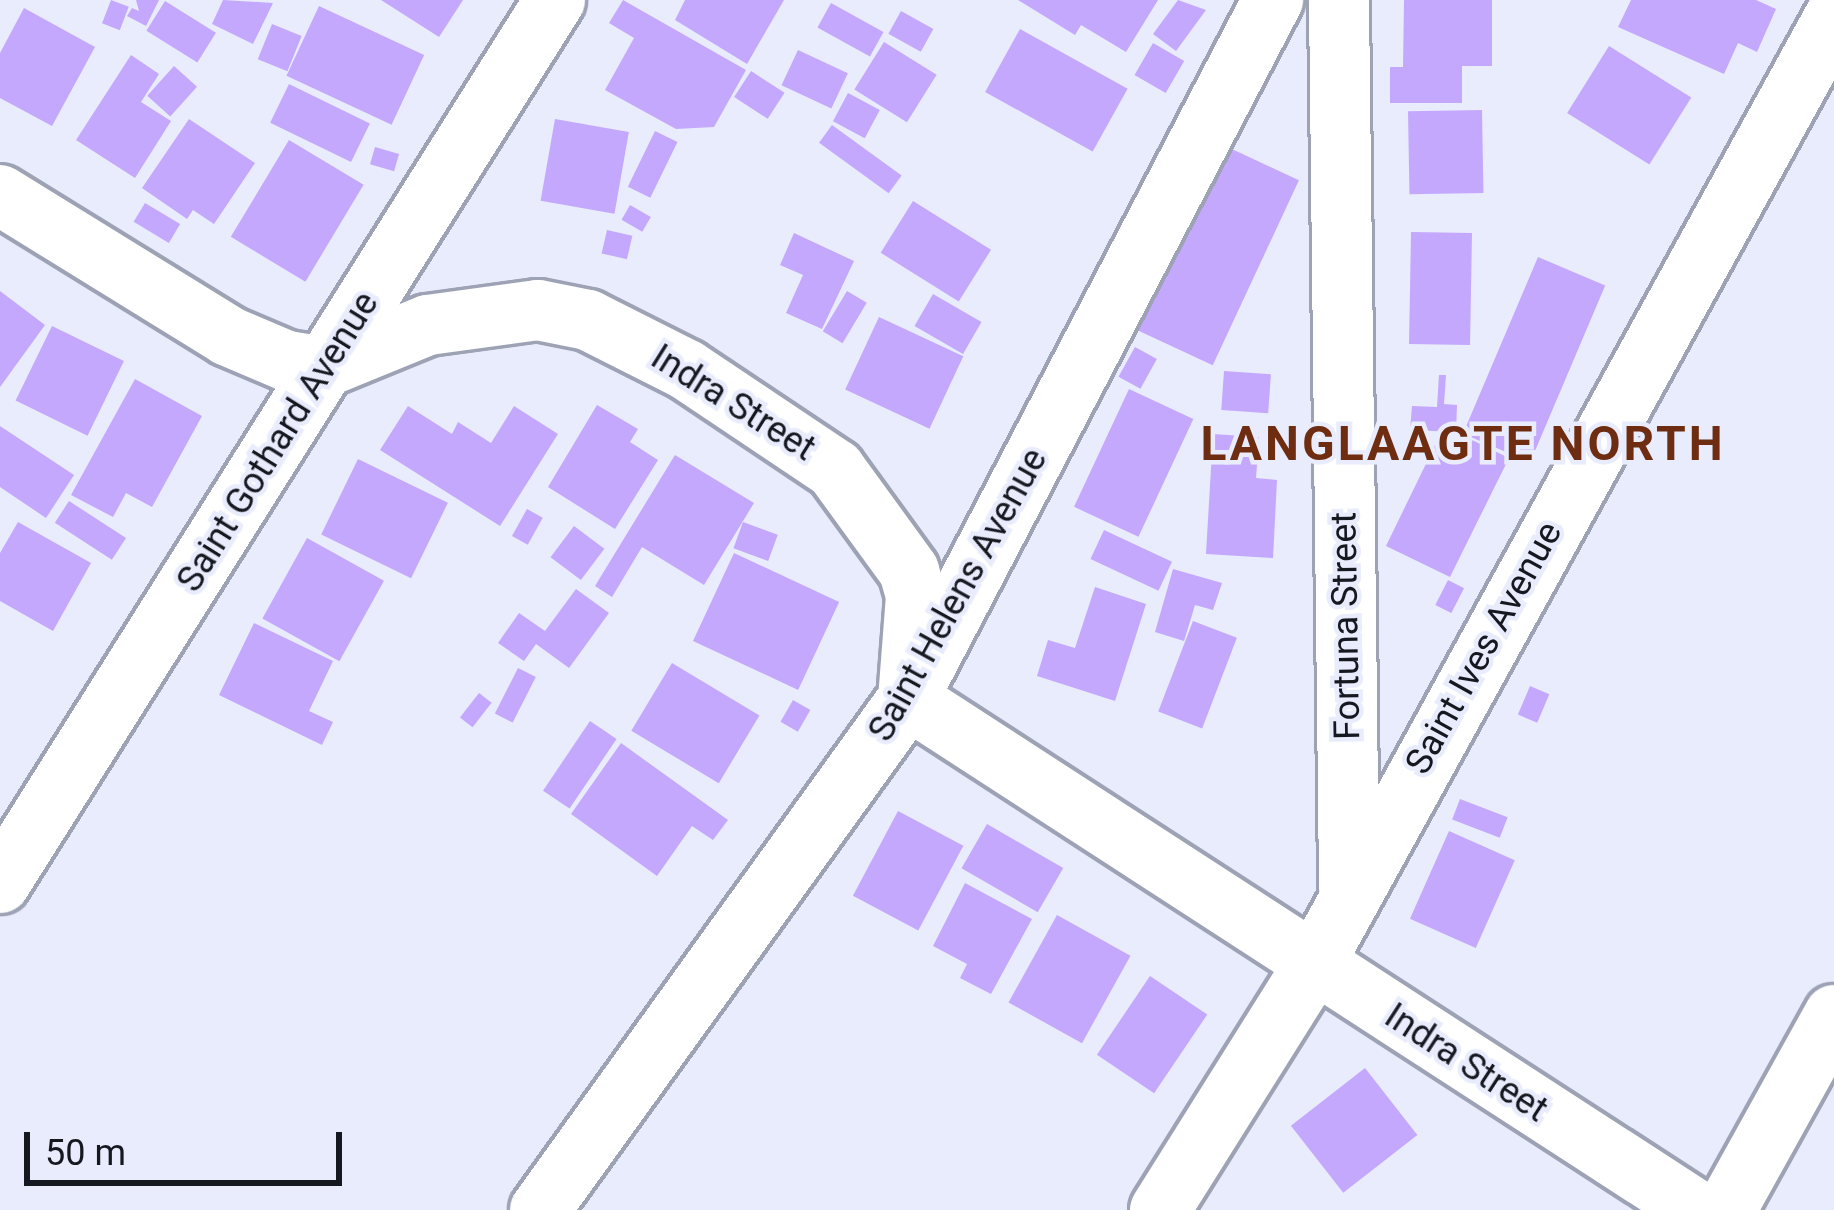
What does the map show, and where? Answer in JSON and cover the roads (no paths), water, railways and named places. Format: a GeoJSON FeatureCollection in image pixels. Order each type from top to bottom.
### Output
{"type":"FeatureCollection","features":[{"type":"Feature","properties":{"kind":"street","name":"Saint Gothard Avenue"},"geometry":{"type":"LineString","coordinates":[[0,883],[555,0]]}},
{"type":"Feature","properties":{"kind":"street","name":"Saint Helens Avenue"},"geometry":{"type":"LineString","coordinates":[[539,1210],[908,699],[1273,0]]}},
{"type":"Feature","properties":{"kind":"street","name":"Fortuna Street"},"geometry":{"type":"LineString","coordinates":[[1339,0],[1349,892]]}},
{"type":"Feature","properties":{"kind":"street","name":"Saint Ives Avenue"},"geometry":{"type":"LineString","coordinates":[[1160,1210],[1313,966],[1349,892],[1834,17]]}},
{"type":"Feature","properties":{"kind":"street"},"geometry":{"type":"LineString","coordinates":[[0,195],[257,352],[325,368]]}},
{"type":"Feature","properties":{"kind":"street","name":"Indra Street"},"geometry":{"type":"LineString","coordinates":[[325,368],[428,325],[538,310],[588,320],[687,370],[835,470],[909,571],[916,596],[908,699],[1313,966],[1696,1210]]}},
{"type":"Feature","properties":{"kind":"street"},"geometry":{"type":"LineString","coordinates":[[1726,1210],[1834,1015]]}},
{"type":"Feature","properties":{"kind":"district","name":"LANGLAAGTE NORTH"},"geometry":{"type":"Point","coordinates":[1463,444]}}]}
